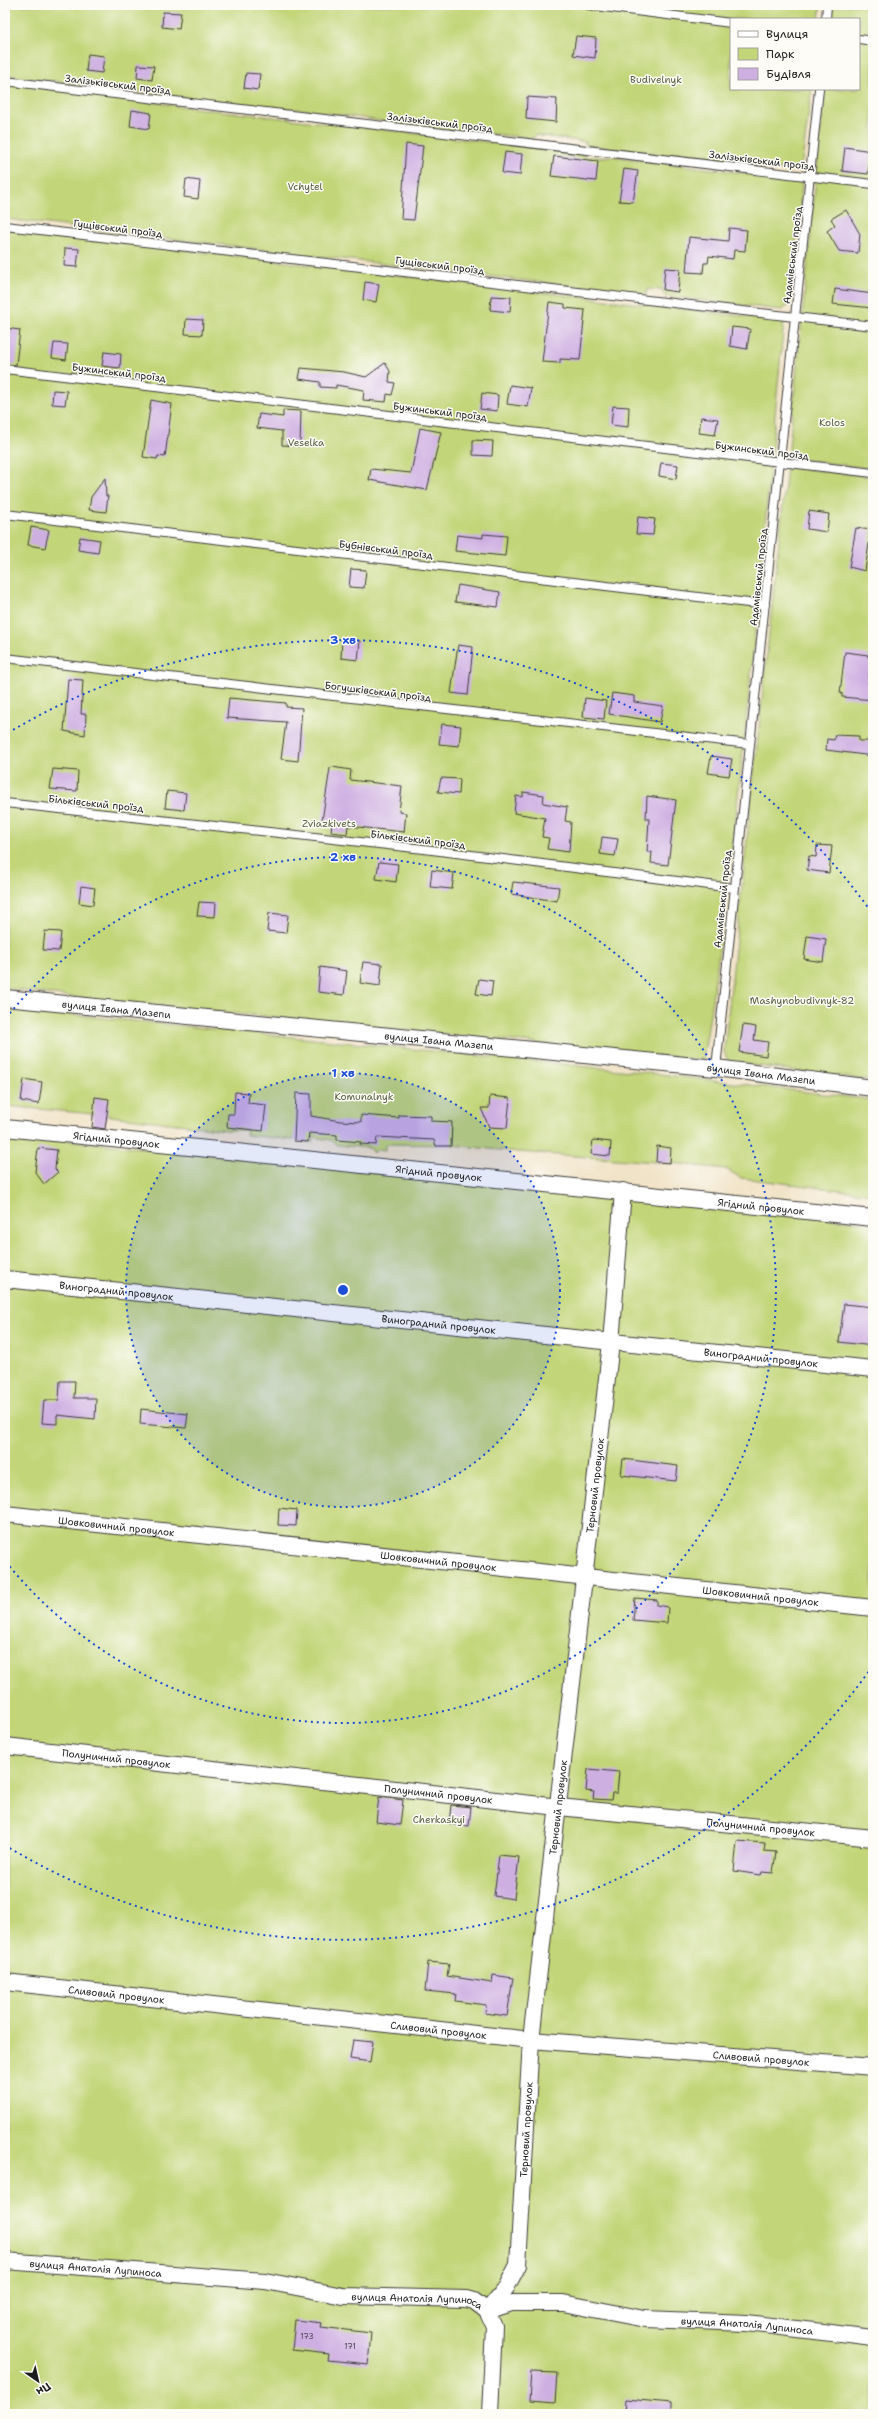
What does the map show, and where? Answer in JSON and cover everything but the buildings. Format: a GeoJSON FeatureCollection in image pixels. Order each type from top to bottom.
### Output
{"type":"FeatureCollection","features":[{"type":"Feature","properties":{"kind":"street","name":"вулиця Івана Мазепи"},"geometry":{"type":"LineString","coordinates":[[5,998],[716,1068],[873,1088]]}},
{"type":"Feature","properties":{"kind":"street","name":"Ягідний провулок"},"geometry":{"type":"LineString","coordinates":[[5,1128],[873,1218]]}},
{"type":"Feature","properties":{"kind":"street","name":"Терновий провулок"},"geometry":{"type":"LineString","coordinates":[[487,2311],[506,2288],[518,2265],[531,2040],[559,1807],[611,1343],[623,1191]]}},
{"type":"Feature","properties":{"kind":"street","name":"Виноградний провулок"},"geometry":{"type":"LineString","coordinates":[[5,1279],[873,1369]]}},
{"type":"Feature","properties":{"kind":"street","name":"Шовковичний провулок"},"geometry":{"type":"LineString","coordinates":[[5,1514],[873,1608]]}},
{"type":"Feature","properties":{"kind":"street","name":"Полуничний провулок"},"geometry":{"type":"LineString","coordinates":[[5,1746],[559,1807],[873,1838]]}},
{"type":"Feature","properties":{"kind":"street","name":"Сливовий провулок"},"geometry":{"type":"LineString","coordinates":[[5,1982],[531,2040],[873,2067]]}},
{"type":"Feature","properties":{"kind":"street","name":"вулиця Анатолія Лупиноса"},"geometry":{"type":"LineString","coordinates":[[5,2261],[265,2281],[343,2296],[467,2299],[474,2301],[487,2311],[512,2303],[563,2303],[645,2319],[747,2323],[873,2338]]}},
{"type":"Feature","properties":{"kind":"street"},"geometry":{"type":"LineString","coordinates":[[487,2311],[494,2326],[490,2414]]}},
{"type":"Feature","properties":{"kind":"lane"},"geometry":{"type":"LineString","coordinates":[[588,5],[730,23]]}},
{"type":"Feature","properties":{"kind":"lane"},"geometry":{"type":"LineString","coordinates":[[826,18],[827,5]]}},
{"type":"Feature","properties":{"kind":"lane"},"geometry":{"type":"LineString","coordinates":[[860,39],[873,41]]}},
{"type":"Feature","properties":{"kind":"lane","name":"Залізьківський проїзд"},"geometry":{"type":"LineString","coordinates":[[5,81],[873,184]]}},
{"type":"Feature","properties":{"kind":"lane","name":"Адамівський проїзд"},"geometry":{"type":"LineString","coordinates":[[716,1068],[733,888],[765,605],[819,90]]}},
{"type":"Feature","properties":{"kind":"lane","name":"Гущівський проїзд"},"geometry":{"type":"LineString","coordinates":[[5,226],[873,326]]}},
{"type":"Feature","properties":{"kind":"lane","name":"Бужинський проїзд"},"geometry":{"type":"LineString","coordinates":[[5,369],[873,473]]}},
{"type":"Feature","properties":{"kind":"lane","name":"Бубнівський проїзд"},"geometry":{"type":"LineString","coordinates":[[5,514],[765,605]]}},
{"type":"Feature","properties":{"kind":"lane","name":"Богушківський проїзд"},"geometry":{"type":"LineString","coordinates":[[5,658],[749,744]]}},
{"type":"Feature","properties":{"kind":"lane","name":"Більківський проїзд"},"geometry":{"type":"LineString","coordinates":[[5,803],[424,849],[733,888]]}},
{"type":"Feature","properties":{"kind":"green space","name":"Budivelnyk"},"geometry":{"type":"Polygon","coordinates":[[[5,5],[821,5],[819,18],[730,18],[730,90],[812,90],[802,161],[796,171],[586,145],[586,142],[535,135],[534,138],[427,128],[315,111],[205,100],[5,75],[5,5]]]}},
{"type":"Feature","properties":{"kind":"green space","name":"Kolos"},"geometry":{"type":"Polygon","coordinates":[[[833,5],[873,5],[873,469],[791,458],[789,447],[825,90],[860,90],[860,18],[832,18],[833,5]]]}},
{"type":"Feature","properties":{"kind":"green space","name":"Vchytel"},"geometry":{"type":"Polygon","coordinates":[[[5,83],[195,108],[582,153],[585,157],[598,156],[598,158],[610,156],[798,180],[802,185],[789,305],[782,310],[665,296],[662,290],[648,289],[646,294],[617,291],[602,286],[596,289],[454,272],[441,267],[427,269],[5,219],[5,83]]]}},
{"type":"Feature","properties":{"kind":"green space"},"geometry":{"type":"Polygon","coordinates":[[[5,229],[784,321],[749,691],[729,876],[703,1060],[62,996],[5,988],[5,229]]]}},
{"type":"Feature","properties":{"kind":"green space","name":"Mashynobudivnyk-82"},"geometry":{"type":"Polygon","coordinates":[[[787,467],[873,477],[873,1081],[729,1062],[724,1052],[787,467]]]}},
{"type":"Feature","properties":{"kind":"green space","name":"Komunalnyk"},"geometry":{"type":"Polygon","coordinates":[[[5,1008],[659,1074],[873,1100],[873,1194],[741,1178],[726,1169],[670,1163],[518,1152],[453,1145],[385,1144],[385,1150],[377,1149],[374,1153],[370,1148],[337,1145],[331,1140],[313,1137],[313,1142],[246,1135],[247,1130],[227,1130],[94,1114],[5,1106],[5,1008]]]}},
{"type":"Feature","properties":{"kind":"green space","name":"Cherkaskyi"},"geometry":{"type":"Polygon","coordinates":[[[5,1134],[873,1223],[873,2414],[5,2414],[5,1134]]]}},
{"type":"Feature","properties":{"kind":"park label","name":"Veselka"},"geometry":{"type":"Point","coordinates":[306,442]}},
{"type":"Feature","properties":{"kind":"park label","name":"Zviazkivets"},"geometry":{"type":"Point","coordinates":[329,823]}}]}
